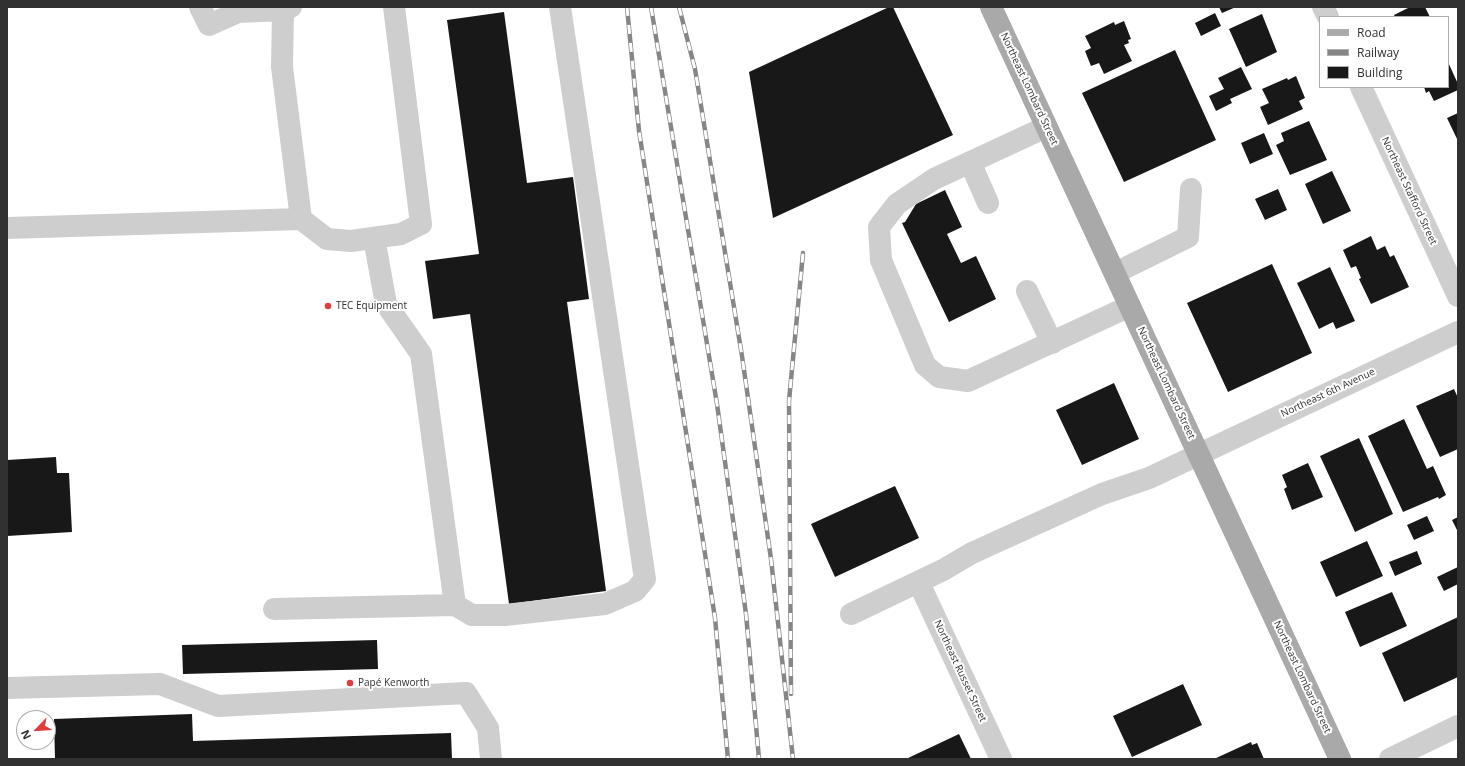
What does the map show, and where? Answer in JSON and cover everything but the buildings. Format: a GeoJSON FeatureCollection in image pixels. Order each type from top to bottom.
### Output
{"type":"FeatureCollection","features":[{"type":"Feature","properties":{"kind":"main road","name":"Northeast Lombard Street"},"geometry":{"type":"LineString","coordinates":[[991,7],[1340,759]]}},
{"type":"Feature","properties":{"kind":"street"},"geometry":{"type":"LineString","coordinates":[[200,7],[209,25],[238,12],[287,9],[282,67],[301,219]]}},
{"type":"Feature","properties":{"kind":"street"},"geometry":{"type":"LineString","coordinates":[[7,228],[301,219],[327,239],[351,241],[401,234],[421,224],[394,7]]}},
{"type":"Feature","properties":{"kind":"street"},"geometry":{"type":"LineString","coordinates":[[274,609],[455,605],[472,615],[505,615],[605,604],[635,591],[645,579],[560,7]]}},
{"type":"Feature","properties":{"kind":"street"},"geometry":{"type":"LineString","coordinates":[[1323,7],[1328,16]]}},
{"type":"Feature","properties":{"kind":"street","name":"Northeast Stafford Street"},"geometry":{"type":"LineString","coordinates":[[1361,88],[1458,296]]}},
{"type":"Feature","properties":{"kind":"street"},"geometry":{"type":"LineString","coordinates":[[1046,127],[934,179],[897,204],[879,228],[881,260],[926,365],[939,377],[968,381],[1130,306]]}},
{"type":"Feature","properties":{"kind":"street"},"geometry":{"type":"LineString","coordinates":[[970,162],[988,203]]}},
{"type":"Feature","properties":{"kind":"street"},"geometry":{"type":"LineString","coordinates":[[1114,273],[1188,237],[1191,189]]}},
{"type":"Feature","properties":{"kind":"street"},"geometry":{"type":"LineString","coordinates":[[374,238],[386,304],[421,354],[455,605]]}},
{"type":"Feature","properties":{"kind":"street"},"geometry":{"type":"LineString","coordinates":[[1027,291],[1052,342]]}},
{"type":"Feature","properties":{"kind":"street","name":"Northeast 6th Avenue"},"geometry":{"type":"LineString","coordinates":[[851,614],[919,582],[972,553],[1102,494],[1148,478],[1458,332]]}},
{"type":"Feature","properties":{"kind":"street","name":"Northeast Russet Street"},"geometry":{"type":"LineString","coordinates":[[919,582],[1001,759]]}},
{"type":"Feature","properties":{"kind":"street"},"geometry":{"type":"LineString","coordinates":[[7,688],[160,684],[218,706],[466,693],[488,728],[491,759]]}},
{"type":"Feature","properties":{"kind":"street"},"geometry":{"type":"LineString","coordinates":[[1390,759],[1458,726]]}},
{"type":"Feature","properties":{"kind":"railway"},"geometry":{"type":"LineString","coordinates":[[627,7],[639,131],[715,618],[728,759]]}},
{"type":"Feature","properties":{"kind":"railway"},"geometry":{"type":"LineString","coordinates":[[651,7],[717,404],[746,614],[759,759]]}},
{"type":"Feature","properties":{"kind":"railway"},"geometry":{"type":"LineString","coordinates":[[679,7],[695,69],[742,356],[771,559],[793,759]]}},
{"type":"Feature","properties":{"kind":"railway"},"geometry":{"type":"LineString","coordinates":[[791,694],[789,401],[803,253]]}},
{"type":"Feature","properties":{"kind":"place","name":"TEC Equipment"},"geometry":{"type":"Point","coordinates":[328,306]}},
{"type":"Feature","properties":{"kind":"place","name":"Papé Kenworth"},"geometry":{"type":"Point","coordinates":[350,683]}}]}
